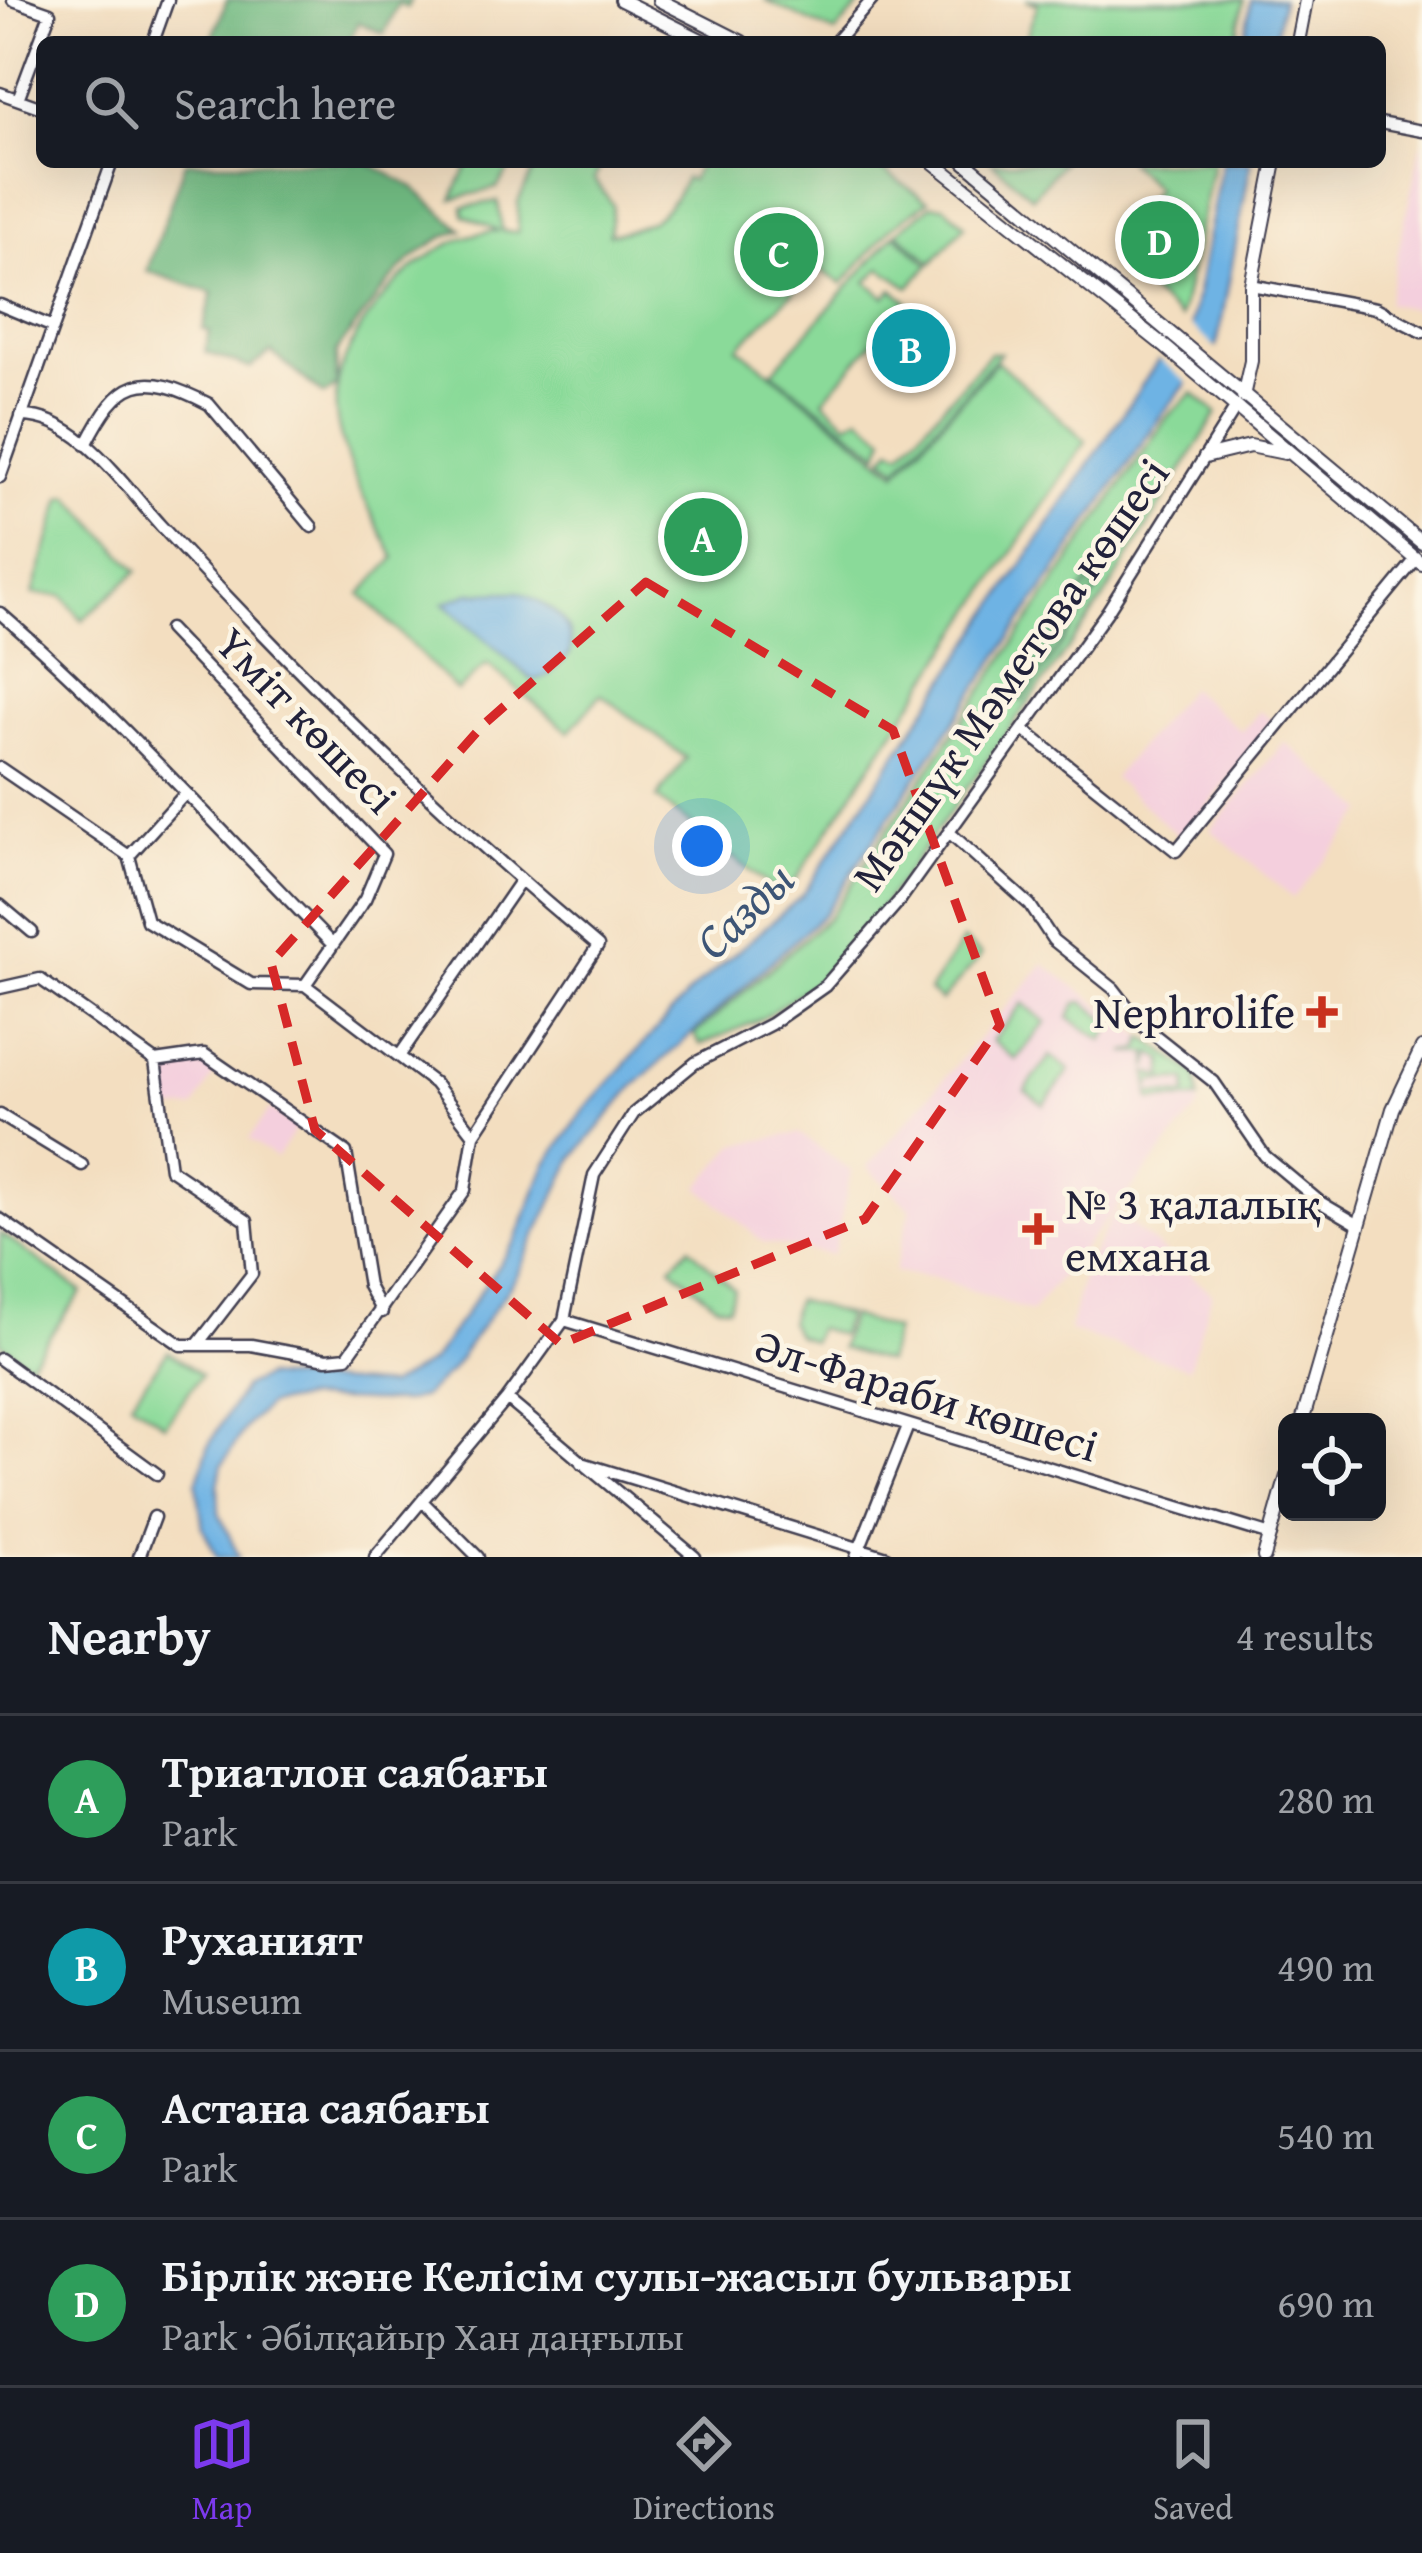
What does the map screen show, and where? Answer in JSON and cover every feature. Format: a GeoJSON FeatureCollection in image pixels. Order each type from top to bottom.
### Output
{"type":"FeatureCollection","features":[{"type":"Feature","properties":{"kind":"main road"},"geometry":{"type":"LineString","coordinates":[[621,0],[693,36]]}},
{"type":"Feature","properties":{"kind":"main road"},"geometry":{"type":"LineString","coordinates":[[659,0],[730,36]]}},
{"type":"Feature","properties":{"kind":"main road"},"geometry":{"type":"LineString","coordinates":[[1299,36],[1306,0]]}},
{"type":"Feature","properties":{"kind":"main road"},"geometry":{"type":"LineString","coordinates":[[942,168],[1163,345],[1419,561]]}},
{"type":"Feature","properties":{"kind":"main road"},"geometry":{"type":"LineString","coordinates":[[974,168],[1422,543]]}},
{"type":"Feature","properties":{"kind":"main road","name":"Мәншүк Мәметова көшесі"},"geometry":{"type":"LineString","coordinates":[[1236,407],[1244,394],[1251,285],[1274,168]]}},
{"type":"Feature","properties":{"kind":"main road"},"geometry":{"type":"LineString","coordinates":[[953,175],[982,174]]}},
{"type":"Feature","properties":{"kind":"main road"},"geometry":{"type":"LineString","coordinates":[[1061,264],[1086,276],[1098,272]]}},
{"type":"Feature","properties":{"kind":"main road"},"geometry":{"type":"LineString","coordinates":[[1205,458],[1250,446],[1290,454]]}},
{"type":"Feature","properties":{"kind":"main road"},"geometry":{"type":"LineString","coordinates":[[1304,466],[1315,453]]}},
{"type":"Feature","properties":{"kind":"main road"},"geometry":{"type":"LineString","coordinates":[[1363,514],[1374,503]]}},
{"type":"Feature","properties":{"kind":"main road"},"geometry":{"type":"LineString","coordinates":[[1305,1413],[1393,1109],[1422,1048]]}},
{"type":"Feature","properties":{"kind":"main road"},"geometry":{"type":"LineString","coordinates":[[1264,1557],[1278,1507]]}},
{"type":"Feature","properties":{"kind":"street"},"geometry":{"type":"LineString","coordinates":[[13,0],[50,13],[41,36]]}},
{"type":"Feature","properties":{"kind":"street"},"geometry":{"type":"LineString","coordinates":[[156,36],[168,0]]}},
{"type":"Feature","properties":{"kind":"street"},"geometry":{"type":"LineString","coordinates":[[840,36],[872,0]]}},
{"type":"Feature","properties":{"kind":"street"},"geometry":{"type":"LineString","coordinates":[[18,99],[36,51]]}},
{"type":"Feature","properties":{"kind":"street"},"geometry":{"type":"LineString","coordinates":[[0,93],[36,105]]}},
{"type":"Feature","properties":{"kind":"street"},"geometry":{"type":"LineString","coordinates":[[1386,124],[1422,131]]}},
{"type":"Feature","properties":{"kind":"street"},"geometry":{"type":"LineString","coordinates":[[0,477],[110,168]]}},
{"type":"Feature","properties":{"kind":"street"},"geometry":{"type":"LineString","coordinates":[[1251,285],[1356,302],[1422,332]]}},
{"type":"Feature","properties":{"kind":"street"},"geometry":{"type":"LineString","coordinates":[[0,305],[53,327]]}},
{"type":"Feature","properties":{"kind":"street"},"geometry":{"type":"LineString","coordinates":[[86,445],[124,387],[136,382],[186,392],[209,404],[312,527]]}},
{"type":"Feature","properties":{"kind":"street","name":"Мәншүк Мәметова көшесі"},"geometry":{"type":"LineString","coordinates":[[564,1320],[594,1175],[637,1109],[694,1064],[771,1024],[825,986],[950,833],[1025,731],[1236,407]]}},
{"type":"Feature","properties":{"kind":"street"},"geometry":{"type":"LineString","coordinates":[[0,1219],[181,1345],[250,1345],[327,1360],[353,1354],[465,1190],[474,1135],[598,946],[436,809],[86,445],[35,416],[21,416]]}},
{"type":"Feature","properties":{"kind":"street"},"geometry":{"type":"LineString","coordinates":[[1025,731],[1176,851],[1419,561]]}},
{"type":"Feature","properties":{"kind":"street"},"geometry":{"type":"LineString","coordinates":[[0,613],[95,695],[184,795],[331,943]]}},
{"type":"Feature","properties":{"kind":"street","name":"Үміт көшесі"},"geometry":{"type":"LineString","coordinates":[[169,629],[382,849],[385,860],[365,899],[305,985]]}},
{"type":"Feature","properties":{"kind":"street"},"geometry":{"type":"LineString","coordinates":[[0,768],[129,856],[147,921],[251,984],[305,985],[434,1083],[474,1135]]}},
{"type":"Feature","properties":{"kind":"street"},"geometry":{"type":"LineString","coordinates":[[129,856],[184,795]]}},
{"type":"Feature","properties":{"kind":"street"},"geometry":{"type":"LineString","coordinates":[[950,833],[1030,904],[1053,940],[1114,989],[1142,1025],[1214,1082],[1265,1156],[1320,1202],[1359,1225]]}},
{"type":"Feature","properties":{"kind":"street"},"geometry":{"type":"LineString","coordinates":[[400,1055],[520,881]]}},
{"type":"Feature","properties":{"kind":"street"},"geometry":{"type":"LineString","coordinates":[[0,905],[32,932]]}},
{"type":"Feature","properties":{"kind":"street"},"geometry":{"type":"LineString","coordinates":[[0,988],[40,979],[155,1061],[204,1054],[346,1152],[368,1286],[382,1312]]}},
{"type":"Feature","properties":{"kind":"street"},"geometry":{"type":"LineString","coordinates":[[155,1061],[170,1169],[247,1221],[252,1274],[197,1345]]}},
{"type":"Feature","properties":{"kind":"street"},"geometry":{"type":"LineString","coordinates":[[0,1115],[82,1165]]}},
{"type":"Feature","properties":{"kind":"street"},"geometry":{"type":"LineString","coordinates":[[375,1557],[507,1399],[564,1320]]}},
{"type":"Feature","properties":{"kind":"street","name":"Әл-Фараби көшесі"},"geometry":{"type":"LineString","coordinates":[[564,1320],[1270,1535]]}},
{"type":"Feature","properties":{"kind":"street"},"geometry":{"type":"LineString","coordinates":[[0,1359],[157,1474]]}},
{"type":"Feature","properties":{"kind":"street"},"geometry":{"type":"LineString","coordinates":[[507,1399],[695,1557]]}},
{"type":"Feature","properties":{"kind":"street"},"geometry":{"type":"LineString","coordinates":[[860,1553],[908,1426]]}},
{"type":"Feature","properties":{"kind":"street"},"geometry":{"type":"LineString","coordinates":[[582,1463],[860,1553],[887,1557]]}},
{"type":"Feature","properties":{"kind":"street"},"geometry":{"type":"LineString","coordinates":[[424,1503],[478,1557]]}},
{"type":"Feature","properties":{"kind":"street"},"geometry":{"type":"LineString","coordinates":[[139,1557],[154,1517]]}},
{"type":"Feature","properties":{"kind":"highlighted area"},"geometry":{"type":"Polygon","coordinates":[[[646,582],[893,730],[1000,1025],[865,1219],[561,1344],[315,1130],[271,963],[484,724],[646,582]]]}},
{"type":"Feature","properties":{"kind":"shaded area"},"geometry":{"type":"Polygon","coordinates":[[[1422,140],[1422,311],[1387,303],[1422,140]]]}},
{"type":"Feature","properties":{"kind":"shaded area"},"geometry":{"type":"Polygon","coordinates":[[[1189,688],[1241,731],[1260,711],[1274,722],[1182,839],[1113,778],[1189,688]]]}},
{"type":"Feature","properties":{"kind":"shaded area"},"geometry":{"type":"Polygon","coordinates":[[[1285,742],[1366,811],[1293,898],[1211,830],[1285,742]]]}},
{"type":"Feature","properties":{"kind":"shaded area"},"geometry":{"type":"Polygon","coordinates":[[[1044,964],[1197,1075],[1199,1107],[1031,1312],[937,1278],[894,1272],[911,1209],[867,1167],[1044,964]]]}},
{"type":"Feature","properties":{"kind":"shaded area"},"geometry":{"type":"Polygon","coordinates":[[[203,1059],[216,1070],[195,1108],[169,1110],[160,1065],[203,1059]]]}},
{"type":"Feature","properties":{"kind":"shaded area"},"geometry":{"type":"Polygon","coordinates":[[[270,1109],[297,1127],[276,1158],[249,1139],[270,1109]]]}},
{"type":"Feature","properties":{"kind":"shaded area"},"geometry":{"type":"Polygon","coordinates":[[[799,1133],[851,1171],[833,1255],[763,1242],[699,1187],[735,1145],[799,1133]]]}},
{"type":"Feature","properties":{"kind":"shaded area"},"geometry":{"type":"Polygon","coordinates":[[[1115,1211],[1212,1293],[1189,1368],[1069,1331],[1084,1269],[1115,1211]]]}},
{"type":"Feature","properties":{"kind":"green space"},"geometry":{"type":"Polygon","coordinates":[[[227,0],[411,0],[407,8],[398,4],[384,34],[358,22],[352,36],[213,36],[227,0]]]}},
{"type":"Feature","properties":{"kind":"green space"},"geometry":{"type":"Polygon","coordinates":[[[764,0],[865,0],[835,33],[764,0]]]}},
{"type":"Feature","properties":{"kind":"green space"},"geometry":{"type":"Polygon","coordinates":[[[1026,0],[1244,0],[1237,36],[1026,36],[1038,4],[1026,0]]]}},
{"type":"Feature","properties":{"kind":"green space"},"geometry":{"type":"Polygon","coordinates":[[[183,168],[377,168],[413,187],[462,230],[423,250],[391,281],[336,352],[337,386],[324,395],[271,352],[250,368],[205,352],[210,332],[203,329],[213,293],[147,271],[183,168]]]}},
{"type":"Feature","properties":{"kind":"green space"},"geometry":{"type":"Polygon","coordinates":[[[466,168],[510,168],[497,188],[452,199],[466,168]]]}},
{"type":"Feature","properties":{"kind":"green space"},"geometry":{"type":"Polygon","coordinates":[[[534,168],[600,168],[594,179],[613,205],[609,234],[656,217],[697,168],[880,168],[928,201],[892,227],[842,284],[818,268],[738,347],[897,472],[997,361],[1086,441],[794,882],[780,894],[657,798],[686,758],[601,694],[569,732],[487,664],[457,691],[361,594],[395,558],[361,491],[341,437],[337,389],[346,358],[384,296],[411,270],[470,236],[499,231],[464,215],[463,207],[498,201],[502,231],[518,232],[518,202],[534,168]]]}},
{"type":"Feature","properties":{"kind":"green space"},"geometry":{"type":"Polygon","coordinates":[[[999,168],[1058,168],[1032,197],[999,168]]]}},
{"type":"Feature","properties":{"kind":"green space"},"geometry":{"type":"Polygon","coordinates":[[[1134,168],[1212,168],[1180,318],[1113,260],[1115,246],[1152,205],[1147,199],[1156,188],[1134,168]]]}},
{"type":"Feature","properties":{"kind":"green space"},"geometry":{"type":"Polygon","coordinates":[[[931,205],[945,206],[965,225],[932,263],[897,232],[931,205]]]}},
{"type":"Feature","properties":{"kind":"green space"},"geometry":{"type":"Polygon","coordinates":[[[895,234],[929,265],[909,287],[881,268],[867,282],[885,297],[893,289],[908,301],[823,400],[848,423],[860,416],[885,437],[879,453],[772,372],[895,234]]]}},
{"type":"Feature","properties":{"kind":"green space"},"geometry":{"type":"Polygon","coordinates":[[[990,353],[1000,353],[898,468],[884,457],[892,448],[902,452],[990,353]]]}},
{"type":"Feature","properties":{"kind":"green space"},"geometry":{"type":"Polygon","coordinates":[[[1193,393],[1217,413],[1102,601],[860,937],[818,980],[763,1018],[701,1045],[694,1035],[829,917],[1168,416],[1193,393]]]}},
{"type":"Feature","properties":{"kind":"green space"},"geometry":{"type":"Polygon","coordinates":[[[69,496],[138,571],[82,620],[63,596],[33,594],[62,498],[69,496]]]}},
{"type":"Feature","properties":{"kind":"green space"},"geometry":{"type":"Polygon","coordinates":[[[1088,582],[1099,590],[1023,701],[1010,696],[1034,662],[1046,659],[1046,643],[1088,582]]]}},
{"type":"Feature","properties":{"kind":"green space"},"geometry":{"type":"Polygon","coordinates":[[[963,940],[982,955],[941,1001],[929,991],[963,940]]]}},
{"type":"Feature","properties":{"kind":"green space"},"geometry":{"type":"Polygon","coordinates":[[[1083,1002],[1113,1023],[1103,1040],[1069,1018],[1076,1003],[1083,1002]]]}},
{"type":"Feature","properties":{"kind":"green space"},"geometry":{"type":"Polygon","coordinates":[[[1023,1003],[1046,1022],[1016,1060],[992,1041],[1023,1003]]]}},
{"type":"Feature","properties":{"kind":"green space"},"geometry":{"type":"Polygon","coordinates":[[[1144,1037],[1197,1075],[1199,1099],[1151,1100],[1149,1093],[1187,1095],[1187,1080],[1153,1081],[1149,1090],[1148,1073],[1164,1077],[1164,1060],[1152,1053],[1148,1069],[1148,1053],[1125,1053],[1140,1049],[1144,1037]]]}},
{"type":"Feature","properties":{"kind":"green space"},"geometry":{"type":"Polygon","coordinates":[[[1050,1056],[1070,1070],[1044,1105],[1025,1091],[1050,1056]]]}},
{"type":"Feature","properties":{"kind":"green space"},"geometry":{"type":"Polygon","coordinates":[[[0,1233],[82,1292],[29,1364],[0,1343],[0,1233]]]}},
{"type":"Feature","properties":{"kind":"green space"},"geometry":{"type":"Polygon","coordinates":[[[689,1247],[734,1289],[728,1307],[715,1304],[671,1267],[689,1247]]]}},
{"type":"Feature","properties":{"kind":"green space"},"geometry":{"type":"Polygon","coordinates":[[[796,1300],[846,1315],[840,1335],[817,1328],[812,1342],[796,1335],[789,1322],[796,1300]]]}},
{"type":"Feature","properties":{"kind":"green space"},"geometry":{"type":"Polygon","coordinates":[[[850,1316],[895,1330],[886,1362],[840,1348],[850,1316]]]}},
{"type":"Feature","properties":{"kind":"green space"},"geometry":{"type":"Polygon","coordinates":[[[168,1351],[201,1375],[165,1425],[131,1401],[168,1351]]]}},
{"type":"Feature","properties":{"kind":"water"},"geometry":{"type":"Polygon","coordinates":[[[1251,0],[1282,0],[1275,36],[1245,36],[1251,0]]]}},
{"type":"Feature","properties":{"kind":"water"},"geometry":{"type":"Polygon","coordinates":[[[1221,168],[1250,168],[1217,345],[1160,417],[824,914],[635,1085],[574,1157],[516,1277],[451,1370],[423,1397],[404,1402],[303,1399],[268,1405],[247,1425],[222,1465],[218,1485],[219,1513],[239,1557],[217,1557],[203,1528],[197,1483],[209,1444],[244,1387],[265,1377],[389,1386],[432,1361],[516,1240],[546,1165],[585,1109],[693,989],[802,896],[1162,355],[1191,325],[1221,168]]]}},
{"type":"Feature","properties":{"kind":"water"},"geometry":{"type":"Polygon","coordinates":[[[519,592],[557,614],[568,631],[570,654],[546,677],[532,680],[444,603],[470,593],[519,592]]]}},
{"type":"Feature","properties":{"kind":"pier"},"geometry":{"type":"Polygon","coordinates":[[[1186,322],[1220,351],[1194,388],[1155,356],[1186,322]]]}},
{"type":"Feature","properties":{"kind":"place","name":"Бірлік және Келісім сулы-жасыл бульвары"},"geometry":{"type":"Point","coordinates":[1160,240]}},
{"type":"Feature","properties":{"kind":"place","name":"Астана саябағы"},"geometry":{"type":"Point","coordinates":[779,252]}},
{"type":"Feature","properties":{"kind":"place","name":"Руханият"},"geometry":{"type":"Point","coordinates":[911,348]}},
{"type":"Feature","properties":{"kind":"place","name":"Триатлон саябағы"},"geometry":{"type":"Point","coordinates":[703,537]}},
{"type":"Feature","properties":{"kind":"place","name":"Nephrolife"},"geometry":{"type":"Point","coordinates":[1322,1012]}},
{"type":"Feature","properties":{"kind":"place","name":"№ 3 қалалық емхана"},"geometry":{"type":"Point","coordinates":[1038,1229]}},
{"type":"Feature","properties":{"kind":"water label","name":"Сазды"},"geometry":{"type":"Point","coordinates":[744,910]}}]}
